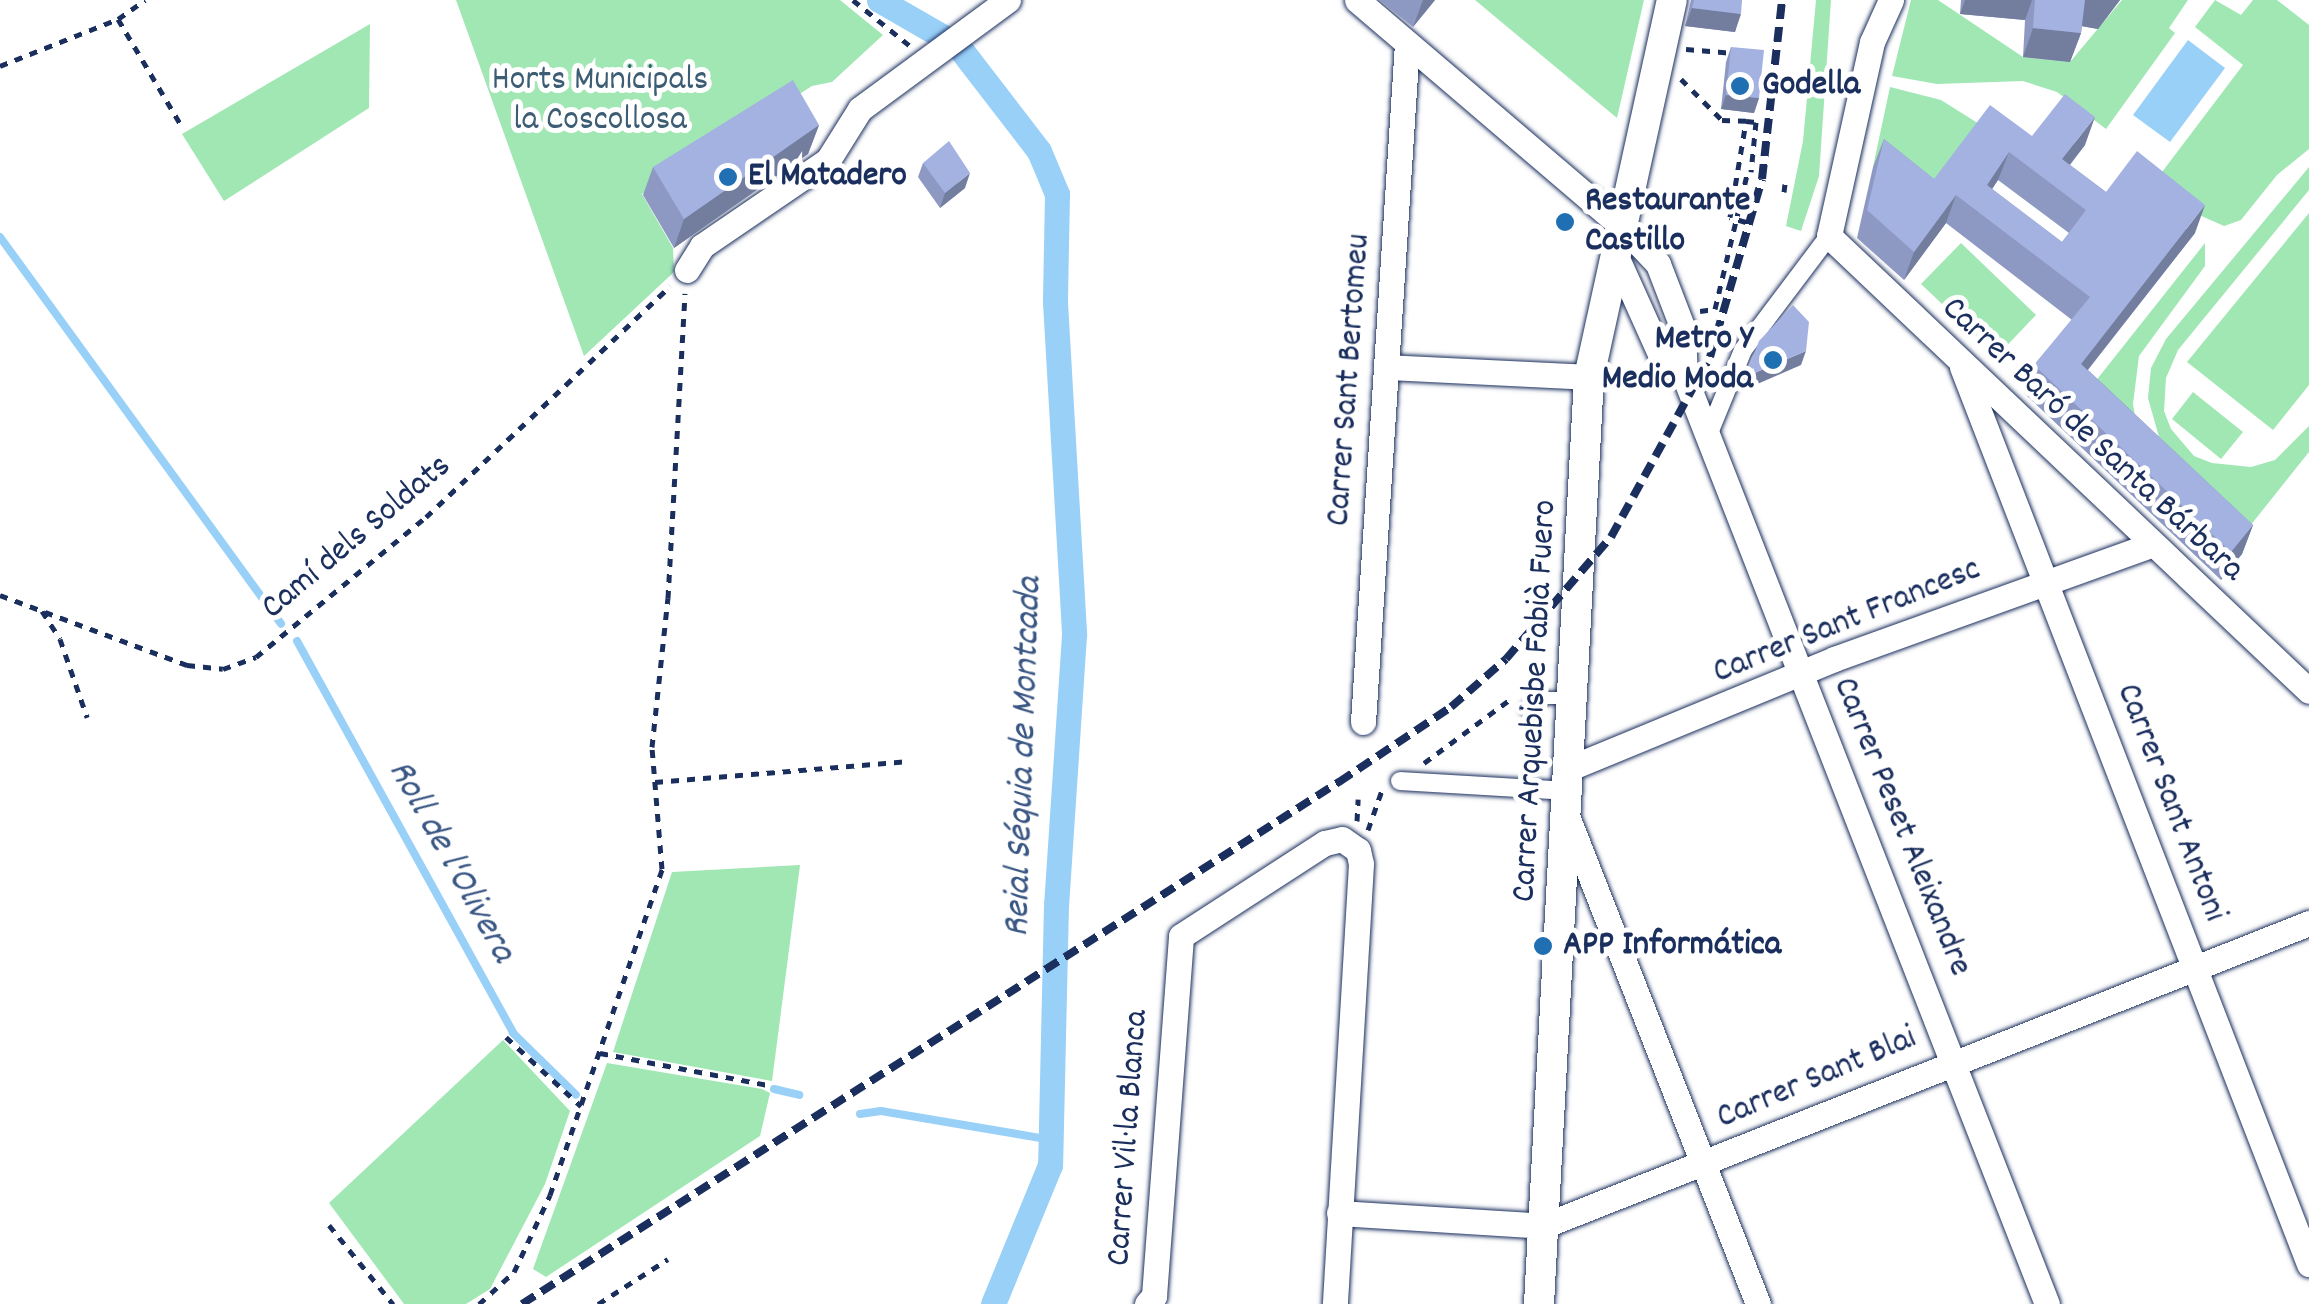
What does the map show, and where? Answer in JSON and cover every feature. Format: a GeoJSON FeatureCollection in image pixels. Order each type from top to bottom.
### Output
{"type":"FeatureCollection","features":[{"type":"Feature","properties":{"kind":"street"},"geometry":{"type":"LineString","coordinates":[[687,270],[702,246],[828,160],[860,108],[1008,0]]}},
{"type":"Feature","properties":{"kind":"street"},"geometry":{"type":"LineString","coordinates":[[1357,0],[1619,240]]}},
{"type":"Feature","properties":{"kind":"street","name":"Carrer Arquebisbe Fabià Fuero"},"geometry":{"type":"LineString","coordinates":[[1539,1304],[1589,377],[1619,240],[1670,62],[1672,0]]}},
{"type":"Feature","properties":{"kind":"street"},"geometry":{"type":"LineString","coordinates":[[1709,433],[1742,350],[1830,236],[1872,42],[1891,0]]}},
{"type":"Feature","properties":{"kind":"street","name":"Carrer Sant Bertomeu"},"geometry":{"type":"LineString","coordinates":[[1363,722],[1407,43]]}},
{"type":"Feature","properties":{"kind":"street","name":"Carrer Baró de Santa Bárbara"},"geometry":{"type":"LineString","coordinates":[[1830,236],[1962,367],[2309,691]]}},
{"type":"Feature","properties":{"kind":"street","name":"Carrer Peset Aleixandre"},"geometry":{"type":"LineString","coordinates":[[1619,240],[1660,354],[1685,378],[1709,433],[1956,1058],[2047,1304]]}},
{"type":"Feature","properties":{"kind":"street"},"geometry":{"type":"LineString","coordinates":[[1386,367],[1589,377]]}},
{"type":"Feature","properties":{"kind":"street","name":"Carrer Sant Antoni"},"geometry":{"type":"LineString","coordinates":[[1962,367],[2050,581],[2309,1264]]}},
{"type":"Feature","properties":{"kind":"street","name":"Carrer Sant Francesc"},"geometry":{"type":"LineString","coordinates":[[1569,792],[1803,676],[2150,544]]}},
{"type":"Feature","properties":{"kind":"street"},"geometry":{"type":"LineString","coordinates":[[1400,781],[1569,792],[1758,1304]]}},
{"type":"Feature","properties":{"kind":"street","name":"Carrer Vil·la Blanca"},"geometry":{"type":"LineString","coordinates":[[1148,1304],[1154,1296],[1174,975],[1181,936],[1325,843],[1352,842],[1360,864],[1339,1213]]}},
{"type":"Feature","properties":{"kind":"street","name":"Carrer Sant Blai"},"geometry":{"type":"LineString","coordinates":[[1339,1213],[1544,1226],[1705,1164],[1956,1058],[2309,923]]}},
{"type":"Feature","properties":{"kind":"street"},"geometry":{"type":"LineString","coordinates":[[1335,1304],[1339,1213]]}},
{"type":"Feature","properties":{"kind":"lane"},"geometry":{"type":"LineString","coordinates":[[1526,709],[1539,698],[1574,698]]}},
{"type":"Feature","properties":{"kind":"path"},"geometry":{"type":"LineString","coordinates":[[0,66],[118,20],[145,0]]}},
{"type":"Feature","properties":{"kind":"path"},"geometry":{"type":"LineString","coordinates":[[853,0],[926,61]]}},
{"type":"Feature","properties":{"kind":"path"},"geometry":{"type":"LineString","coordinates":[[118,20],[182,127]]}},
{"type":"Feature","properties":{"kind":"path"},"geometry":{"type":"LineString","coordinates":[[1670,62],[1737,53]]}},
{"type":"Feature","properties":{"kind":"path"},"geometry":{"type":"LineString","coordinates":[[1670,62],[1722,120],[1756,122],[1743,221],[1716,309],[1687,312]]}},
{"type":"Feature","properties":{"kind":"path"},"geometry":{"type":"LineString","coordinates":[[1743,221],[1730,217],[1746,121]]}},
{"type":"Feature","properties":{"kind":"path"},"geometry":{"type":"LineString","coordinates":[[479,1304],[514,1272],[581,1106],[662,869],[652,746],[668,598],[687,270]]}},
{"type":"Feature","properties":{"kind":"path","name":"Camí dels Soldats"},"geometry":{"type":"LineString","coordinates":[[0,594],[187,664],[222,669],[256,656],[426,517],[687,270]]}},
{"type":"Feature","properties":{"kind":"path"},"geometry":{"type":"LineString","coordinates":[[40,608],[60,640],[88,717]]}},
{"type":"Feature","properties":{"kind":"path"},"geometry":{"type":"LineString","coordinates":[[1358,798],[1356,826],[1369,830],[1377,796],[1514,696]]}},
{"type":"Feature","properties":{"kind":"path"},"geometry":{"type":"LineString","coordinates":[[654,782],[909,761]]}},
{"type":"Feature","properties":{"kind":"path"},"geometry":{"type":"LineString","coordinates":[[506,1037],[581,1106]]}},
{"type":"Feature","properties":{"kind":"path"},"geometry":{"type":"LineString","coordinates":[[600,1053],[768,1085]]}},
{"type":"Feature","properties":{"kind":"path"},"geometry":{"type":"LineString","coordinates":[[329,1225],[393,1304]]}},
{"type":"Feature","properties":{"kind":"path"},"geometry":{"type":"LineString","coordinates":[[598,1304],[668,1259]]}},
{"type":"Feature","properties":{"kind":"green space","name":"Horts Municipals la Coscollosa"},"geometry":{"type":"Polygon","coordinates":[[[456,0],[840,0],[883,35],[832,82],[812,86],[642,194],[673,248],[674,272],[584,356],[456,0]]]}},
{"type":"Feature","properties":{"kind":"green space"},"geometry":{"type":"Polygon","coordinates":[[[1475,0],[1644,0],[1617,118],[1475,0]]]}},
{"type":"Feature","properties":{"kind":"green space"},"geometry":{"type":"Polygon","coordinates":[[[1816,0],[1831,0],[1819,176],[1801,231],[1786,226],[1803,141],[1816,0]]]}},
{"type":"Feature","properties":{"kind":"green space"},"geometry":{"type":"Polygon","coordinates":[[[1911,0],[1938,0],[2023,57],[2070,62],[2122,0],[2188,0],[2169,28],[2175,33],[2106,129],[2057,92],[2023,81],[1937,84],[1892,76],[1911,0]]]}},
{"type":"Feature","properties":{"kind":"green space"},"geometry":{"type":"Polygon","coordinates":[[[2215,0],[2241,15],[2253,0],[2277,0],[2309,25],[2309,149],[2277,175],[2241,220],[2224,226],[2188,210],[2162,172],[2243,65],[2195,27],[2215,0]]]}},
{"type":"Feature","properties":{"kind":"green space"},"geometry":{"type":"Polygon","coordinates":[[[370,24],[369,108],[224,201],[182,134],[370,24]]]}},
{"type":"Feature","properties":{"kind":"green space"},"geometry":{"type":"Polygon","coordinates":[[[1890,87],[1941,100],[1984,127],[1924,207],[1873,167],[1890,87]]]}},
{"type":"Feature","properties":{"kind":"green space"},"geometry":{"type":"Polygon","coordinates":[[[2309,167],[2309,190],[2178,350],[2166,378],[2164,411],[2171,429],[2194,456],[2212,463],[2251,467],[2275,460],[2309,426],[2309,452],[2242,536],[2159,437],[2148,398],[2151,368],[2166,339],[2309,167]]]}},
{"type":"Feature","properties":{"kind":"green space"},"geometry":{"type":"Polygon","coordinates":[[[2309,213],[2309,385],[2273,430],[2187,362],[2309,213]]]}},
{"type":"Feature","properties":{"kind":"green space"},"geometry":{"type":"Polygon","coordinates":[[[1961,243],[2036,315],[1997,356],[1921,284],[1961,243]]]}},
{"type":"Feature","properties":{"kind":"green space"},"geometry":{"type":"Polygon","coordinates":[[[2205,243],[2205,266],[2139,356],[2133,404],[2139,439],[2087,392],[2205,243]]]}},
{"type":"Feature","properties":{"kind":"green space"},"geometry":{"type":"Polygon","coordinates":[[[2193,392],[2243,432],[2221,459],[2172,419],[2193,392]]]}},
{"type":"Feature","properties":{"kind":"green space"},"geometry":{"type":"Polygon","coordinates":[[[800,865],[772,1081],[613,1052],[672,872],[800,865]]]}},
{"type":"Feature","properties":{"kind":"green space"},"geometry":{"type":"Polygon","coordinates":[[[503,1040],[570,1111],[545,1184],[490,1289],[466,1304],[404,1304],[329,1203],[503,1040]]]}},
{"type":"Feature","properties":{"kind":"green space"},"geometry":{"type":"Polygon","coordinates":[[[607,1063],[762,1089],[770,1093],[760,1136],[546,1277],[533,1269],[607,1063]]]}},
{"type":"Feature","properties":{"kind":"water"},"geometry":{"type":"Polygon","coordinates":[[[2188,40],[2225,68],[2170,142],[2133,115],[2188,40]]]}},
{"type":"Feature","properties":{"kind":"building"},"geometry":{"type":"Polygon","coordinates":[[[1694,0],[1742,0],[1741,14],[1692,8],[1694,0]]]}},
{"type":"Feature","properties":{"kind":"building"},"geometry":{"type":"Polygon","coordinates":[[[2035,0],[2085,0],[2081,33],[2033,28],[2035,0]]]}},
{"type":"Feature","properties":{"kind":"building"},"geometry":{"type":"Polygon","coordinates":[[[1731,47],[1764,50],[1759,98],[1726,95],[1731,47]]]}},
{"type":"Feature","properties":{"kind":"building"},"geometry":{"type":"Polygon","coordinates":[[[793,80],[819,125],[684,219],[653,167],[793,80]]]}},
{"type":"Feature","properties":{"kind":"building"},"geometry":{"type":"Polygon","coordinates":[[[2065,94],[2095,117],[2062,159],[2106,192],[2137,151],[2205,205],[2081,364],[2253,525],[2231,552],[2034,365],[2090,297],[1956,195],[1914,252],[1867,210],[1884,139],[1934,179],[1990,105],[2032,136],[2065,94]],[[2009,152],[1987,185],[2062,242],[2086,210],[2009,152]]]}},
{"type":"Feature","properties":{"kind":"building"},"geometry":{"type":"Polygon","coordinates":[[[949,141],[970,173],[945,193],[923,163],[949,141]]]}},
{"type":"Feature","properties":{"kind":"building"},"geometry":{"type":"Polygon","coordinates":[[[1793,305],[1809,322],[1806,351],[1745,377],[1759,341],[1793,305]]]}},
{"type":"Feature","properties":{"kind":"waterway","name":"Reial Séquia de Montcada"},"geometry":{"type":"LineString","coordinates":[[879,0],[945,38]]}},
{"type":"Feature","properties":{"kind":"waterway","name":"Reial Séquia de Montcada"},"geometry":{"type":"LineString","coordinates":[[962,51],[1039,151],[1057,194],[1055,302],[1074,635],[1056,905],[1050,1165],[993,1304]]}},
{"type":"Feature","properties":{"kind":"waterway","name":"Roll de l'Olivera"},"geometry":{"type":"LineString","coordinates":[[0,237],[281,624]]}},
{"type":"Feature","properties":{"kind":"waterway","name":"Roll de l'Olivera"},"geometry":{"type":"LineString","coordinates":[[297,641],[513,1033],[576,1095]]}},
{"type":"Feature","properties":{"kind":"waterway"},"geometry":{"type":"LineString","coordinates":[[774,1089],[799,1095]]}},
{"type":"Feature","properties":{"kind":"waterway"},"geometry":{"type":"LineString","coordinates":[[860,1114],[881,1111],[1052,1140]]}},
{"type":"Feature","properties":{"kind":"railway"},"geometry":{"type":"LineString","coordinates":[[522,1304],[1339,782],[1451,707],[1506,659],[1611,537],[1710,357],[1762,179],[1782,0]]}},
{"type":"Feature","properties":{"kind":"place","name":"Godella"},"geometry":{"type":"Point","coordinates":[1740,86]}},
{"type":"Feature","properties":{"kind":"place","name":"El Matadero"},"geometry":{"type":"Point","coordinates":[728,177]}},
{"type":"Feature","properties":{"kind":"place","name":"Restaurante Castillo"},"geometry":{"type":"Point","coordinates":[1565,222]}},
{"type":"Feature","properties":{"kind":"place","name":"Metro Y Medio Moda"},"geometry":{"type":"Point","coordinates":[1773,360]}},
{"type":"Feature","properties":{"kind":"place","name":"APP Informática"},"geometry":{"type":"Point","coordinates":[1543,946]}}]}
